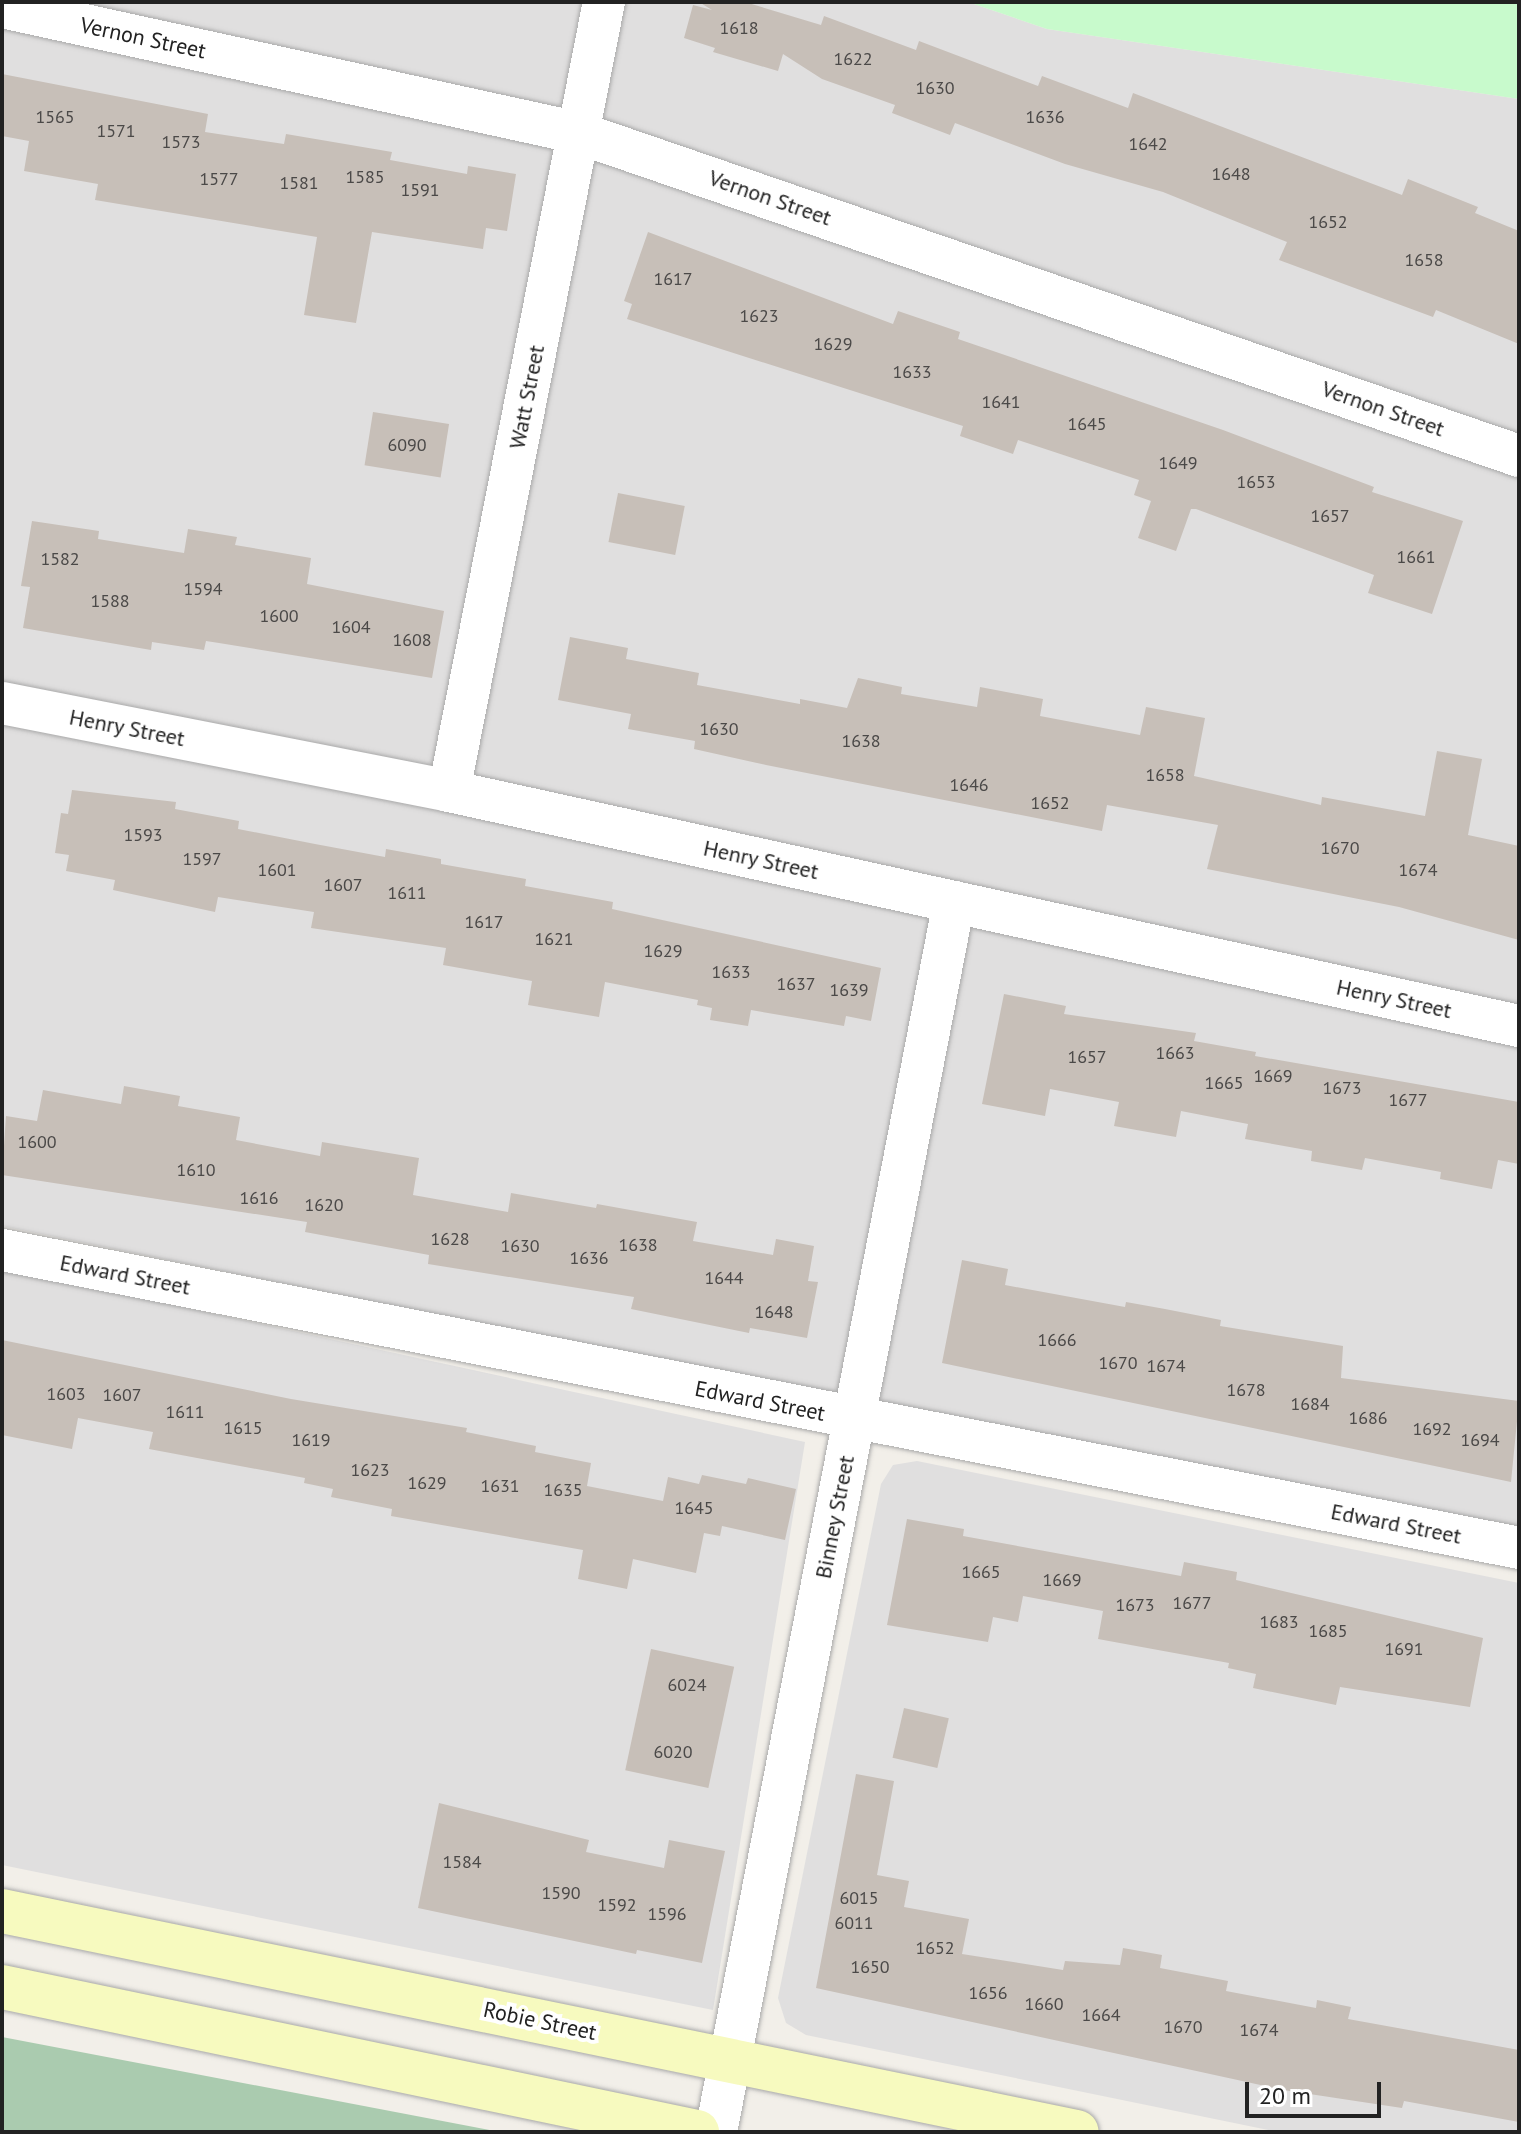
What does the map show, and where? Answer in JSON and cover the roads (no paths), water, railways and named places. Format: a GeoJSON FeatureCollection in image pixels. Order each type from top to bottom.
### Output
{"type":"FeatureCollection","features":[{"type":"Feature","properties":{"kind":"main road","name":"Robie Street"},"geometry":{"type":"LineString","coordinates":[[2,1911],[1077,2132]]}},
{"type":"Feature","properties":{"kind":"main road"},"geometry":{"type":"LineString","coordinates":[[2,1987],[697,2132]]}},
{"type":"Feature","properties":{"kind":"street","name":"Watt Street"},"geometry":{"type":"LineString","coordinates":[[449,791],[604,2]]}},
{"type":"Feature","properties":{"kind":"street","name":"Vernon Street"},"geometry":{"type":"LineString","coordinates":[[2,7],[579,133],[1519,456]]}},
{"type":"Feature","properties":{"kind":"street","name":"Henry Street"},"geometry":{"type":"LineString","coordinates":[[2,703],[449,791],[1519,1026]]}},
{"type":"Feature","properties":{"kind":"street","name":"Binney Street"},"geometry":{"type":"LineString","coordinates":[[716,2132],[954,902]]}},
{"type":"Feature","properties":{"kind":"street","name":"Edward Street"},"geometry":{"type":"LineString","coordinates":[[2,1250],[854,1420],[1519,1548]]}}]}
